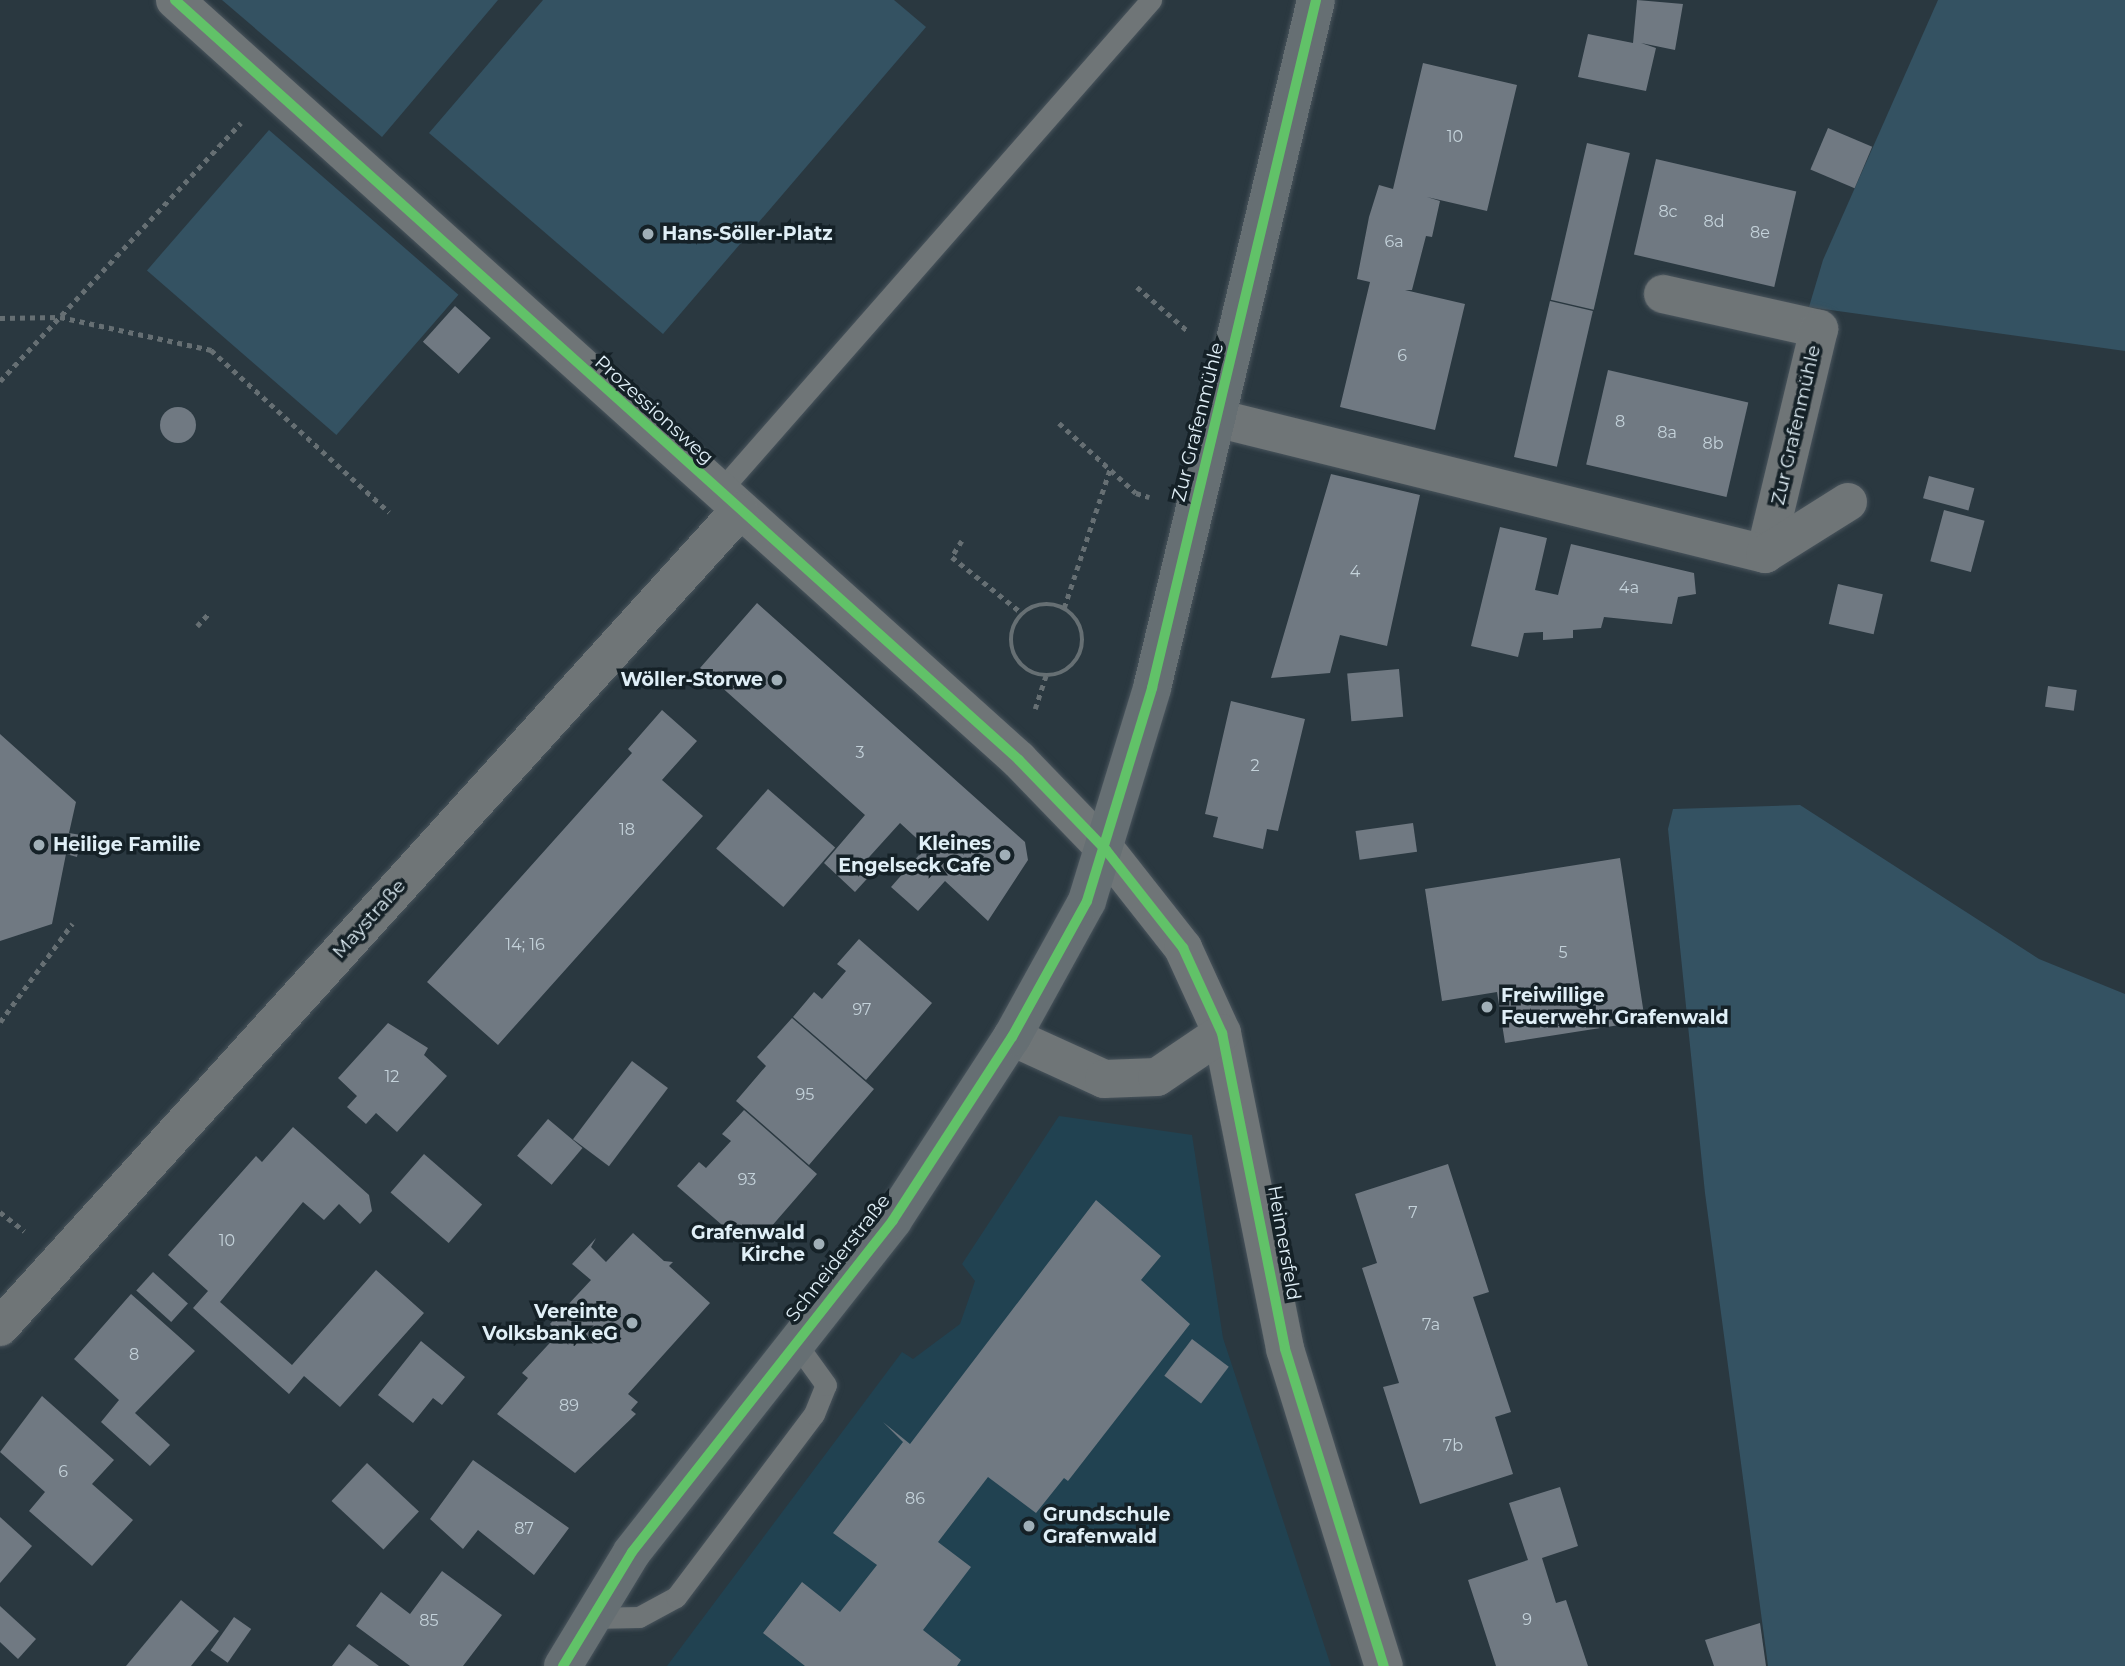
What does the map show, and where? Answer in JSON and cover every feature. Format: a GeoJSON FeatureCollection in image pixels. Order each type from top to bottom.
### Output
{"type":"FeatureCollection","features":[{"type":"Feature","properties":{"kind":"street","name":"Prozessionsweg"},"geometry":{"type":"LineString","coordinates":[[175,0],[1019,760],[1106,850]]}},
{"type":"Feature","properties":{"kind":"street","name":"Zur Grafenmühle"},"geometry":{"type":"LineString","coordinates":[[1106,850],[1230,366],[1316,0]]}},
{"type":"Feature","properties":{"kind":"street","name":"Zur Grafenmühle"},"geometry":{"type":"LineString","coordinates":[[1662,294],[1819,330],[1765,554]]}},
{"type":"Feature","properties":{"kind":"street","name":"Zur Grafenmühle"},"geometry":{"type":"LineString","coordinates":[[1216,418],[1765,554],[1848,502]]}},
{"type":"Feature","properties":{"kind":"street","name":"Maystraße"},"geometry":{"type":"LineString","coordinates":[[0,1327],[729,501]]}},
{"type":"Feature","properties":{"kind":"street","name":"Heimersfeld"},"geometry":{"type":"LineString","coordinates":[[1106,850],[1183,948],[1222,1033],[1285,1349],[1384,1666]]}},
{"type":"Feature","properties":{"kind":"street","name":"Schneiderstraße"},"geometry":{"type":"LineString","coordinates":[[564,1666],[632,1552],[893,1220],[1013,1037],[1065,945],[1106,850]]}},
{"type":"Feature","properties":{"kind":"street"},"geometry":{"type":"LineString","coordinates":[[1013,1037],[1104,1079],[1157,1077],[1222,1033]]}},
{"type":"Feature","properties":{"kind":"lane"},"geometry":{"type":"LineString","coordinates":[[729,501],[1151,0]]}},
{"type":"Feature","properties":{"kind":"lane"},"geometry":{"type":"LineString","coordinates":[[591,1618],[639,1617],[676,1597],[814,1414],[826,1385],[795,1342]]}},
{"type":"Feature","properties":{"kind":"path"},"geometry":{"type":"LineString","coordinates":[[0,381],[273,89]]}},
{"type":"Feature","properties":{"kind":"path"},"geometry":{"type":"LineString","coordinates":[[1137,287],[1230,366]]}},
{"type":"Feature","properties":{"kind":"path"},"geometry":{"type":"LineString","coordinates":[[0,318],[60,317],[211,350],[389,512]]}},
{"type":"Feature","properties":{"kind":"path"},"geometry":{"type":"LineString","coordinates":[[1059,423],[1136,494],[1194,508]]}},
{"type":"Feature","properties":{"kind":"path"},"geometry":{"type":"LineString","coordinates":[[1064,608],[1110,469]]}},
{"type":"Feature","properties":{"kind":"path"},"geometry":{"type":"LineString","coordinates":[[962,541],[952,557],[1022,613]]}},
{"type":"Feature","properties":{"kind":"path"},"geometry":{"type":"LineString","coordinates":[[1037,604],[1064,608],[1082,627],[1084,644],[1063,673],[1046,676],[1017,660],[1013,628],[1022,613],[1037,604]]}},
{"type":"Feature","properties":{"kind":"path"},"geometry":{"type":"LineString","coordinates":[[197,626],[208,614]]}},
{"type":"Feature","properties":{"kind":"path"},"geometry":{"type":"LineString","coordinates":[[0,1022],[72,924]]}},
{"type":"Feature","properties":{"kind":"shaded area"},"geometry":{"type":"Polygon","coordinates":[[[222,0],[498,0],[382,137],[222,0]]]}},
{"type":"Feature","properties":{"kind":"shaded area","name":"Hans-Söller-Platz"},"geometry":{"type":"Polygon","coordinates":[[[543,0],[894,0],[926,27],[663,334],[429,133],[543,0]]]}},
{"type":"Feature","properties":{"kind":"shaded area"},"geometry":{"type":"Polygon","coordinates":[[[1938,0],[2125,0],[2125,351],[1809,307],[1823,260],[1938,0]]]}},
{"type":"Feature","properties":{"kind":"shaded area"},"geometry":{"type":"Polygon","coordinates":[[[269,130],[458,295],[336,435],[147,270],[269,130]]]}},
{"type":"Feature","properties":{"kind":"shaded area"},"geometry":{"type":"Polygon","coordinates":[[[1800,805],[2039,959],[2125,994],[2125,1666],[1768,1666],[1705,1193],[1668,829],[1673,809],[1800,805]]]}},
{"type":"Feature","properties":{"kind":"shaded area","name":"Grundschule Grafenwald"},"geometry":{"type":"Polygon","coordinates":[[[1059,1116],[1192,1135],[1223,1338],[1331,1666],[667,1666],[902,1352],[913,1359],[960,1324],[975,1281],[962,1264],[1059,1116]]]}},
{"type":"Feature","properties":{"kind":"building"},"geometry":{"type":"Polygon","coordinates":[[[1637,0],[1683,4],[1675,50],[1641,43],[1656,48],[1646,91],[1578,77],[1588,34],[1633,43],[1637,0]]]}},
{"type":"Feature","properties":{"kind":"building"},"geometry":{"type":"Polygon","coordinates":[[[1423,63],[1517,85],[1487,211],[1427,197],[1440,201],[1432,237],[1426,236],[1412,290],[1405,290],[1465,304],[1435,430],[1340,407],[1370,282],[1357,279],[1369,217],[1379,185],[1393,189],[1423,63]]]}},
{"type":"Feature","properties":{"kind":"building"},"geometry":{"type":"Polygon","coordinates":[[[1828,128],[1872,147],[1855,188],[1810,169],[1828,128]]]}},
{"type":"Feature","properties":{"kind":"building"},"geometry":{"type":"Polygon","coordinates":[[[1587,143],[1630,153],[1594,310],[1551,300],[1587,143]]]}},
{"type":"Feature","properties":{"kind":"building"},"geometry":{"type":"Polygon","coordinates":[[[1656,159],[1796,191],[1774,287],[1634,254],[1656,159]]]}},
{"type":"Feature","properties":{"kind":"building"},"geometry":{"type":"Polygon","coordinates":[[[1550,301],[1593,311],[1557,467],[1514,457],[1550,301]]]}},
{"type":"Feature","properties":{"kind":"building"},"geometry":{"type":"Polygon","coordinates":[[[455,306],[491,338],[459,374],[423,342],[455,306]]]}},
{"type":"Feature","properties":{"kind":"building"},"geometry":{"type":"Polygon","coordinates":[[[1608,370],[1748,402],[1726,497],[1586,465],[1608,370]]]}},
{"type":"Feature","properties":{"kind":"building"},"geometry":{"type":"Polygon","coordinates":[[[178,407],[191,412],[196,425],[191,438],[178,443],[165,438],[160,425],[165,412],[178,407]]]}},
{"type":"Feature","properties":{"kind":"building"},"geometry":{"type":"Polygon","coordinates":[[[1331,474],[1420,495],[1387,646],[1340,635],[1330,673],[1271,678],[1331,474]]]}},
{"type":"Feature","properties":{"kind":"building"},"geometry":{"type":"Polygon","coordinates":[[[1929,476],[1974,488],[1968,510],[1923,498],[1929,476]]]}},
{"type":"Feature","properties":{"kind":"building"},"geometry":{"type":"Polygon","coordinates":[[[1944,510],[1985,521],[1971,572],[1930,561],[1944,510]]]}},
{"type":"Feature","properties":{"kind":"building"},"geometry":{"type":"Polygon","coordinates":[[[1500,527],[1547,538],[1535,590],[1558,595],[1571,544],[1694,573],[1696,594],[1678,597],[1672,624],[1604,617],[1601,628],[1573,630],[1573,638],[1543,640],[1543,632],[1524,633],[1518,657],[1471,646],[1500,527]]]}},
{"type":"Feature","properties":{"kind":"building"},"geometry":{"type":"Polygon","coordinates":[[[1838,584],[1883,594],[1874,634],[1829,624],[1838,584]]]}},
{"type":"Feature","properties":{"kind":"building"},"geometry":{"type":"Polygon","coordinates":[[[757,603],[1025,842],[1028,860],[988,921],[945,881],[918,911],[891,887],[926,847],[900,823],[861,866],[874,871],[855,892],[824,863],[865,815],[700,668],[757,603]]]}},
{"type":"Feature","properties":{"kind":"building"},"geometry":{"type":"Polygon","coordinates":[[[1399,669],[1403,717],[1351,721],[1347,674],[1399,669]]]}},
{"type":"Feature","properties":{"kind":"building"},"geometry":{"type":"Polygon","coordinates":[[[2048,686],[2077,690],[2074,711],[2045,707],[2048,686]]]}},
{"type":"Feature","properties":{"kind":"building"},"geometry":{"type":"Polygon","coordinates":[[[1231,701],[1305,719],[1278,831],[1267,829],[1263,849],[1213,837],[1218,817],[1205,814],[1231,701]]]}},
{"type":"Feature","properties":{"kind":"building"},"geometry":{"type":"Polygon","coordinates":[[[662,710],[697,741],[662,780],[703,816],[498,1045],[427,982],[632,753],[628,749],[662,710]]]}},
{"type":"Feature","properties":{"kind":"building","name":"Heilige Familie"},"geometry":{"type":"Polygon","coordinates":[[[0,734],[76,802],[69,833],[81,835],[77,857],[66,854],[52,924],[0,941],[0,734]]]}},
{"type":"Feature","properties":{"kind":"building"},"geometry":{"type":"Polygon","coordinates":[[[768,789],[835,847],[783,907],[716,849],[768,789]]]}},
{"type":"Feature","properties":{"kind":"building"},"geometry":{"type":"Polygon","coordinates":[[[1413,823],[1417,852],[1360,860],[1356,831],[1413,823]]]}},
{"type":"Feature","properties":{"kind":"building"},"geometry":{"type":"Polygon","coordinates":[[[1620,858],[1645,1021],[1505,1043],[1497,992],[1442,1001],[1425,889],[1620,858]]]}},
{"type":"Feature","properties":{"kind":"building"},"geometry":{"type":"Polygon","coordinates":[[[859,939],[932,1003],[866,1080],[793,1017],[814,992],[822,999],[846,971],[837,964],[859,939]]]}},
{"type":"Feature","properties":{"kind":"building"},"geometry":{"type":"Polygon","coordinates":[[[792,1018],[874,1089],[809,1165],[736,1101],[766,1066],[757,1057],[792,1018]]]}},
{"type":"Feature","properties":{"kind":"building"},"geometry":{"type":"Polygon","coordinates":[[[388,1023],[428,1048],[424,1055],[447,1076],[397,1132],[376,1113],[366,1124],[347,1107],[357,1096],[338,1078],[388,1023]]]}},
{"type":"Feature","properties":{"kind":"building"},"geometry":{"type":"Polygon","coordinates":[[[632,1061],[668,1088],[609,1166],[573,1139],[632,1061]]]}},
{"type":"Feature","properties":{"kind":"building"},"geometry":{"type":"Polygon","coordinates":[[[744,1110],[817,1174],[751,1250],[677,1186],[699,1162],[706,1168],[731,1141],[722,1134],[744,1110]]]}},
{"type":"Feature","properties":{"kind":"building"},"geometry":{"type":"Polygon","coordinates":[[[548,1119],[582,1148],[552,1185],[517,1156],[548,1119]]]}},
{"type":"Feature","properties":{"kind":"building"},"geometry":{"type":"Polygon","coordinates":[[[293,1127],[369,1195],[372,1211],[360,1224],[339,1204],[324,1220],[303,1202],[220,1302],[292,1365],[376,1270],[424,1313],[340,1407],[304,1376],[289,1394],[193,1308],[208,1291],[168,1255],[256,1156],[262,1162],[293,1127]]]}},
{"type":"Feature","properties":{"kind":"building"},"geometry":{"type":"Polygon","coordinates":[[[424,1154],[482,1205],[449,1243],[391,1192],[424,1154]]]}},
{"type":"Feature","properties":{"kind":"building"},"geometry":{"type":"Polygon","coordinates":[[[1448,1164],[1489,1292],[1473,1297],[1511,1412],[1495,1417],[1513,1474],[1420,1504],[1383,1387],[1399,1383],[1362,1268],[1377,1263],[1355,1194],[1448,1164]]]}},
{"type":"Feature","properties":{"kind":"building"},"geometry":{"type":"Polygon","coordinates":[[[1096,1200],[1161,1256],[1141,1280],[1190,1324],[1068,1481],[1064,1478],[1036,1513],[988,1477],[938,1542],[971,1567],[923,1630],[961,1660],[957,1666],[805,1666],[763,1633],[802,1582],[840,1612],[877,1565],[833,1533],[903,1442],[883,1422],[910,1444],[1096,1200]]]}},
{"type":"Feature","properties":{"kind":"building"},"geometry":{"type":"Polygon","coordinates":[[[633,1233],[664,1261],[673,1262],[669,1266],[710,1303],[628,1394],[638,1402],[631,1410],[636,1414],[575,1473],[497,1414],[528,1378],[522,1373],[559,1333],[550,1324],[591,1280],[572,1264],[596,1238],[591,1247],[606,1262],[633,1233]]]}},
{"type":"Feature","properties":{"kind":"building"},"geometry":{"type":"Polygon","coordinates":[[[153,1272],[188,1303],[171,1322],[136,1291],[153,1272]]]}},
{"type":"Feature","properties":{"kind":"building"},"geometry":{"type":"Polygon","coordinates":[[[131,1294],[195,1351],[135,1413],[170,1445],[150,1466],[101,1422],[119,1400],[74,1359],[131,1294]]]}},
{"type":"Feature","properties":{"kind":"building"},"geometry":{"type":"Polygon","coordinates":[[[1192,1339],[1229,1367],[1201,1403],[1164,1376],[1192,1339]]]}},
{"type":"Feature","properties":{"kind":"building"},"geometry":{"type":"Polygon","coordinates":[[[421,1341],[465,1377],[442,1405],[433,1398],[413,1423],[378,1395],[421,1341]]]}},
{"type":"Feature","properties":{"kind":"building"},"geometry":{"type":"Polygon","coordinates":[[[42,1396],[114,1460],[92,1484],[133,1520],[92,1566],[29,1511],[45,1492],[0,1452],[42,1396]]]}},
{"type":"Feature","properties":{"kind":"building"},"geometry":{"type":"Polygon","coordinates":[[[473,1460],[569,1528],[534,1575],[478,1530],[463,1549],[430,1519],[473,1460]]]}},
{"type":"Feature","properties":{"kind":"building"},"geometry":{"type":"Polygon","coordinates":[[[367,1463],[419,1511],[383,1549],[332,1501],[367,1463]]]}},
{"type":"Feature","properties":{"kind":"building"},"geometry":{"type":"Polygon","coordinates":[[[1560,1487],[1578,1546],[1542,1558],[1556,1603],[1566,1600],[1588,1666],[1496,1666],[1468,1580],[1528,1560],[1509,1503],[1560,1487]]]}},
{"type":"Feature","properties":{"kind":"building"},"geometry":{"type":"Polygon","coordinates":[[[0,1517],[32,1546],[0,1583],[0,1517]]]}},
{"type":"Feature","properties":{"kind":"building"},"geometry":{"type":"Polygon","coordinates":[[[442,1571],[502,1615],[463,1666],[410,1666],[356,1626],[381,1592],[410,1614],[442,1571]]]}},
{"type":"Feature","properties":{"kind":"building"},"geometry":{"type":"Polygon","coordinates":[[[181,1600],[219,1631],[191,1666],[126,1666],[181,1600]]]}},
{"type":"Feature","properties":{"kind":"building"},"geometry":{"type":"Polygon","coordinates":[[[0,1606],[36,1639],[18,1659],[0,1642],[0,1606]]]}},
{"type":"Feature","properties":{"kind":"building"},"geometry":{"type":"Polygon","coordinates":[[[234,1617],[251,1629],[228,1663],[210,1651],[234,1617]]]}},
{"type":"Feature","properties":{"kind":"building"},"geometry":{"type":"Polygon","coordinates":[[[1760,1623],[1766,1666],[1714,1666],[1705,1640],[1760,1623]]]}},
{"type":"Feature","properties":{"kind":"building"},"geometry":{"type":"Polygon","coordinates":[[[349,1644],[379,1666],[332,1666],[349,1644]]]}},
{"type":"Feature","properties":{"kind":"cycle path"},"geometry":{"type":"LineString","coordinates":[[175,0],[1019,760],[1106,850],[1183,948],[1222,1033],[1285,1349],[1384,1666]]}},
{"type":"Feature","properties":{"kind":"cycle path"},"geometry":{"type":"LineString","coordinates":[[563,1666],[632,1552],[893,1220],[1012,1037],[1087,901],[1152,688],[1316,0]]}},
{"type":"Feature","properties":{"kind":"place","name":"Hans-Söller-Platz"},"geometry":{"type":"Point","coordinates":[648,234]}},
{"type":"Feature","properties":{"kind":"place","name":"Wöller-Storwe"},"geometry":{"type":"Point","coordinates":[777,680]}},
{"type":"Feature","properties":{"kind":"place","name":"Heilige Familie"},"geometry":{"type":"Point","coordinates":[39,845]}},
{"type":"Feature","properties":{"kind":"place","name":"Kleines Engelseck Cafe"},"geometry":{"type":"Point","coordinates":[1005,855]}},
{"type":"Feature","properties":{"kind":"place","name":"Freiwillige Feuerwehr Grafenwald"},"geometry":{"type":"Point","coordinates":[1487,1007]}},
{"type":"Feature","properties":{"kind":"place","name":"Grafenwald Kirche"},"geometry":{"type":"Point","coordinates":[819,1244]}},
{"type":"Feature","properties":{"kind":"place","name":"Vereinte Volksbank eG"},"geometry":{"type":"Point","coordinates":[632,1323]}},
{"type":"Feature","properties":{"kind":"place","name":"Grundschule Grafenwald"},"geometry":{"type":"Point","coordinates":[1029,1526]}}]}
